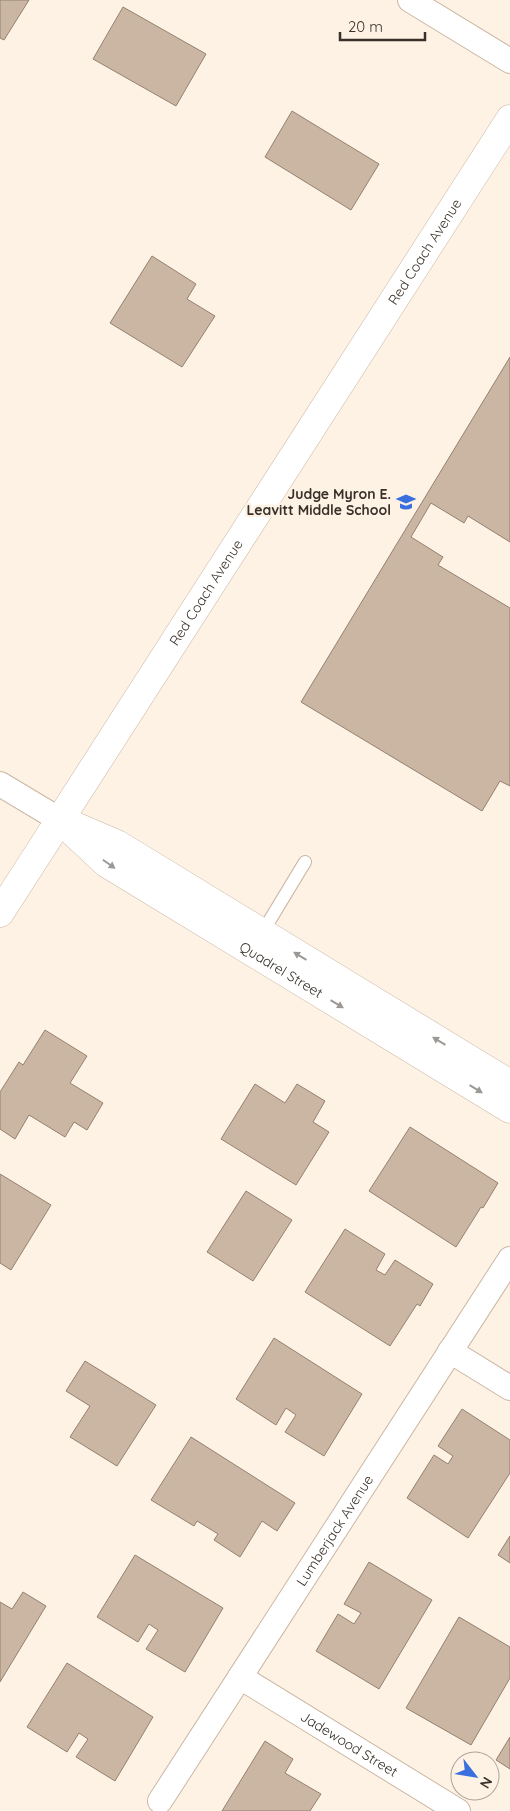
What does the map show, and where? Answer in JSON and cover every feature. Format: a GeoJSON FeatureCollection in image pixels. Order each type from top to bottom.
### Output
{"type":"FeatureCollection","features":[{"type":"Feature","properties":{"kind":"street"},"geometry":{"type":"LineString","coordinates":[[410,0],[510,61]]}},
{"type":"Feature","properties":{"kind":"street","name":"Red Coach Avenue"},"geometry":{"type":"LineString","coordinates":[[0,913],[510,119]]}},
{"type":"Feature","properties":{"kind":"street","name":"Quadrel Street"},"geometry":{"type":"LineString","coordinates":[[0,784],[60,820],[106,863],[256,942],[510,1084]]}},
{"type":"Feature","properties":{"kind":"street","name":"Quadrel Street"},"geometry":{"type":"LineString","coordinates":[[256,942],[510,1109]]}},
{"type":"Feature","properties":{"kind":"street","name":"Lumberjack Avenue"},"geometry":{"type":"LineString","coordinates":[[160,1801],[510,1259]]}},
{"type":"Feature","properties":{"kind":"street"},"geometry":{"type":"LineString","coordinates":[[450,1351],[510,1388]]}},
{"type":"Feature","properties":{"kind":"street","name":"Jadewood Street"},"geometry":{"type":"LineString","coordinates":[[240,1677],[458,1811]]}},
{"type":"Feature","properties":{"kind":"lane"},"geometry":{"type":"LineString","coordinates":[[256,942],[305,862]]}},
{"type":"Feature","properties":{"kind":"building"},"geometry":{"type":"Polygon","coordinates":[[[0,0],[29,0],[4,40],[0,38],[0,0]]]}},
{"type":"Feature","properties":{"kind":"building"},"geometry":{"type":"Polygon","coordinates":[[[123,7],[206,54],[176,106],[93,59],[123,7]]]}},
{"type":"Feature","properties":{"kind":"building"},"geometry":{"type":"Polygon","coordinates":[[[292,111],[379,164],[351,210],[265,157],[292,111]]]}},
{"type":"Feature","properties":{"kind":"building"},"geometry":{"type":"Polygon","coordinates":[[[152,256],[196,284],[187,299],[215,316],[182,367],[110,323],[152,256]]]}},
{"type":"Feature","properties":{"kind":"building"},"geometry":{"type":"Polygon","coordinates":[[[510,357],[510,542],[468,516],[464,523],[431,503],[411,537],[443,557],[438,565],[510,608],[510,786],[500,781],[482,811],[301,702],[510,357]]]}},
{"type":"Feature","properties":{"kind":"building"},"geometry":{"type":"Polygon","coordinates":[[[45,1030],[87,1056],[70,1083],[103,1103],[87,1130],[74,1122],[65,1137],[29,1115],[15,1139],[0,1129],[0,1092],[19,1062],[23,1065],[45,1030]]]}},
{"type":"Feature","properties":{"kind":"building"},"geometry":{"type":"Polygon","coordinates":[[[255,1084],[285,1103],[297,1084],[325,1101],[313,1122],[329,1132],[296,1185],[221,1139],[255,1084]]]}},
{"type":"Feature","properties":{"kind":"building"},"geometry":{"type":"Polygon","coordinates":[[[410,1127],[498,1183],[456,1247],[369,1191],[410,1127]]]}},
{"type":"Feature","properties":{"kind":"building"},"geometry":{"type":"Polygon","coordinates":[[[0,1174],[51,1205],[11,1270],[0,1263],[0,1174]]]}},
{"type":"Feature","properties":{"kind":"building"},"geometry":{"type":"Polygon","coordinates":[[[246,1191],[292,1220],[253,1281],[207,1252],[246,1191]]]}},
{"type":"Feature","properties":{"kind":"building"},"geometry":{"type":"Polygon","coordinates":[[[345,1229],[385,1254],[376,1270],[385,1275],[395,1260],[433,1284],[420,1306],[417,1304],[390,1346],[305,1292],[345,1229]]]}},
{"type":"Feature","properties":{"kind":"building"},"geometry":{"type":"Polygon","coordinates":[[[274,1338],[362,1394],[324,1456],[285,1432],[296,1415],[286,1408],[276,1425],[236,1399],[274,1338]]]}},
{"type":"Feature","properties":{"kind":"building"},"geometry":{"type":"Polygon","coordinates":[[[85,1361],[156,1405],[117,1466],[70,1437],[90,1406],[66,1391],[85,1361]]]}},
{"type":"Feature","properties":{"kind":"building"},"geometry":{"type":"Polygon","coordinates":[[[462,1409],[510,1440],[510,1473],[468,1538],[407,1498],[434,1455],[448,1464],[453,1456],[438,1446],[462,1409]]]}},
{"type":"Feature","properties":{"kind":"building"},"geometry":{"type":"Polygon","coordinates":[[[191,1437],[295,1503],[277,1531],[262,1521],[240,1557],[214,1540],[218,1534],[197,1521],[194,1526],[151,1500],[191,1437]]]}},
{"type":"Feature","properties":{"kind":"building"},"geometry":{"type":"Polygon","coordinates":[[[510,1536],[510,1563],[498,1555],[510,1536]]]}},
{"type":"Feature","properties":{"kind":"building"},"geometry":{"type":"Polygon","coordinates":[[[135,1555],[223,1608],[185,1672],[146,1649],[158,1630],[149,1624],[138,1642],[97,1617],[135,1555]]]}},
{"type":"Feature","properties":{"kind":"building"},"geometry":{"type":"Polygon","coordinates":[[[369,1562],[432,1600],[379,1689],[316,1651],[338,1614],[354,1624],[361,1613],[344,1604],[369,1562]]]}},
{"type":"Feature","properties":{"kind":"building"},"geometry":{"type":"Polygon","coordinates":[[[23,1592],[46,1606],[0,1682],[0,1602],[12,1609],[23,1592]]]}},
{"type":"Feature","properties":{"kind":"building"},"geometry":{"type":"Polygon","coordinates":[[[459,1617],[510,1647],[510,1678],[471,1745],[406,1708],[459,1617]]]}},
{"type":"Feature","properties":{"kind":"building"},"geometry":{"type":"Polygon","coordinates":[[[67,1663],[153,1717],[115,1781],[76,1757],[88,1739],[79,1733],[67,1752],[27,1727],[67,1663]]]}},
{"type":"Feature","properties":{"kind":"building"},"geometry":{"type":"Polygon","coordinates":[[[510,1737],[510,1769],[500,1763],[500,1753],[510,1737]]]}},
{"type":"Feature","properties":{"kind":"building"},"geometry":{"type":"Polygon","coordinates":[[[265,1741],[293,1759],[285,1773],[321,1794],[310,1811],[222,1811],[265,1741]]]}},
{"type":"Feature","properties":{"kind":"place","name":"Judge Myron E. Leavitt Middle School"},"geometry":{"type":"Point","coordinates":[406,502]}}]}
